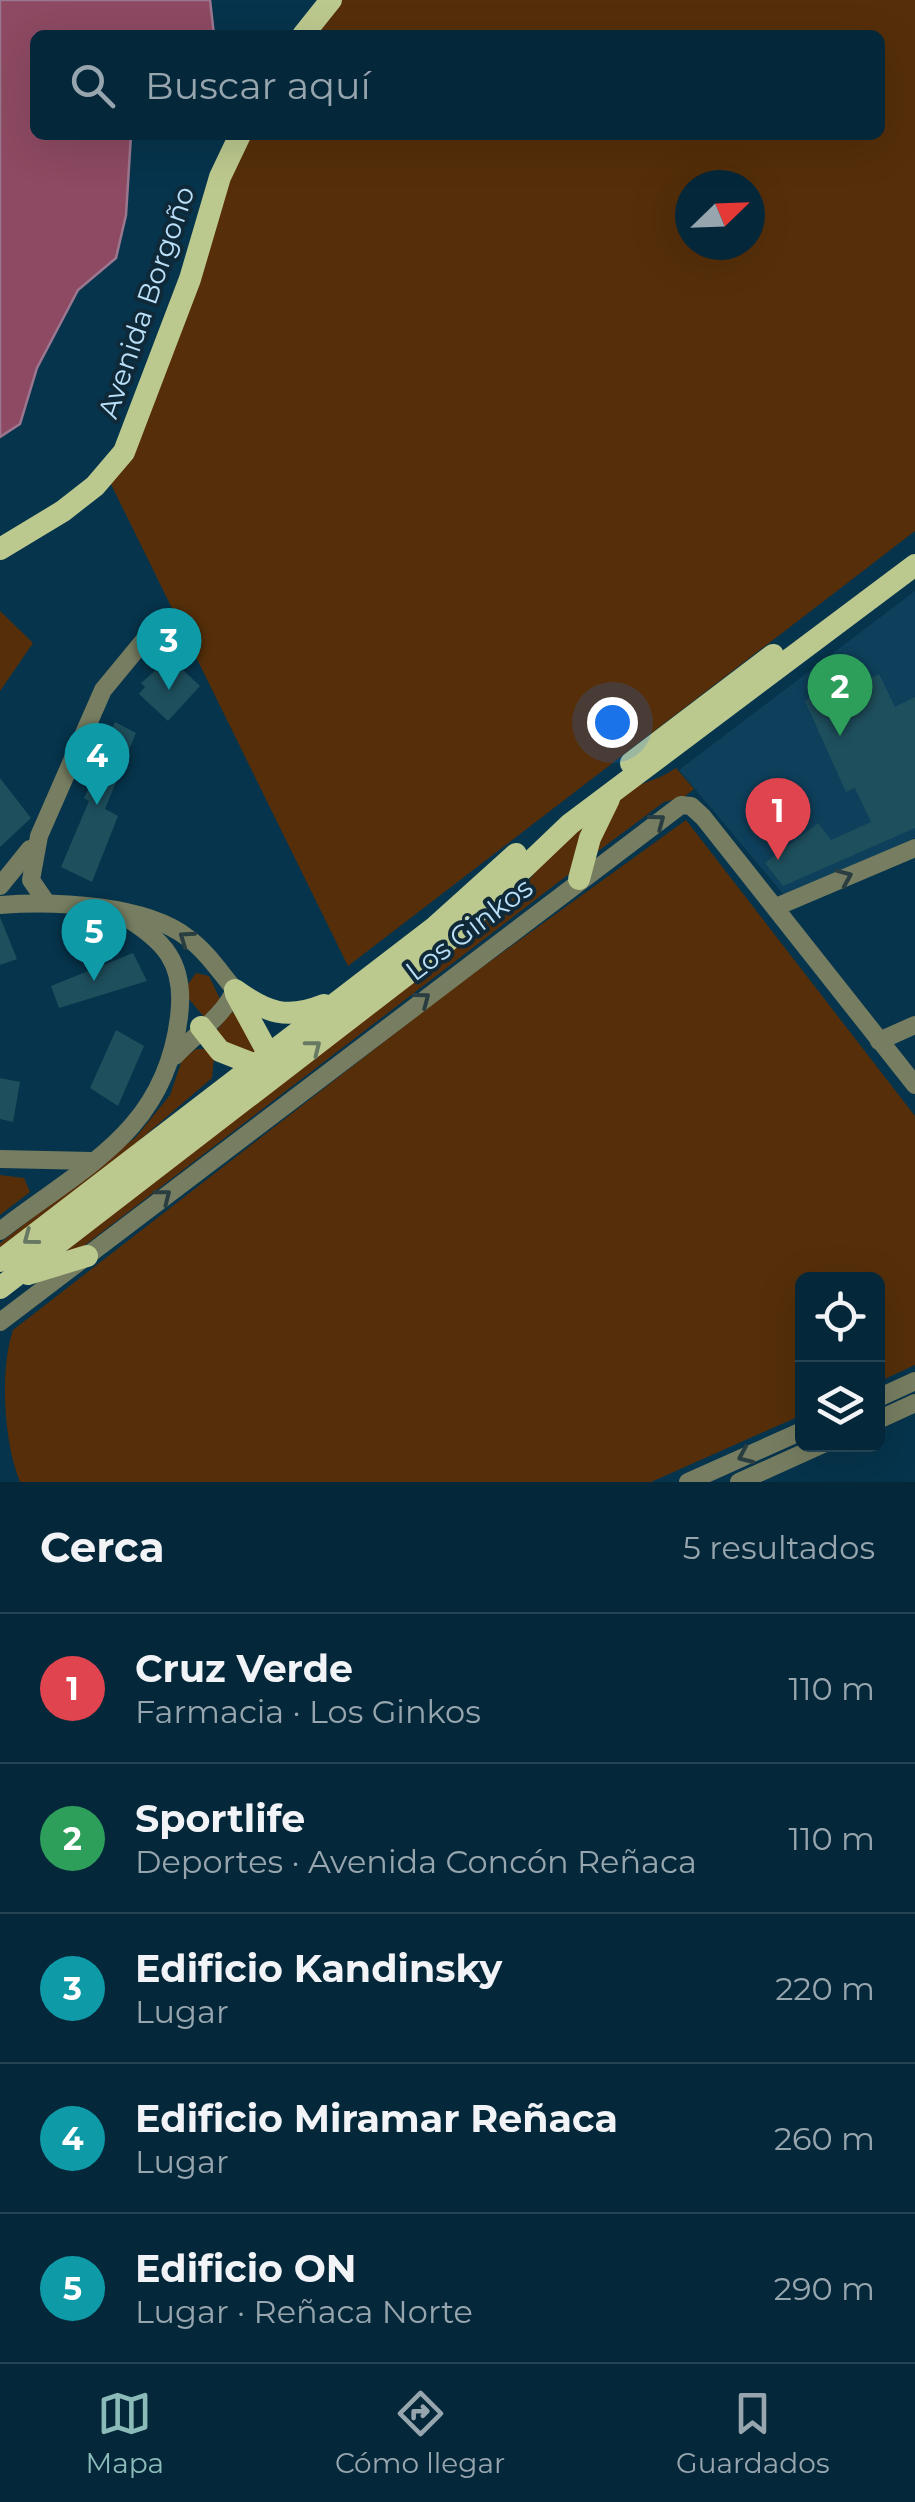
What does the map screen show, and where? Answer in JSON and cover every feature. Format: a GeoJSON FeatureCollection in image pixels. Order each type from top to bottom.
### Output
{"type":"FeatureCollection","features":[{"type":"Feature","properties":{"kind":"main road"},"geometry":{"type":"LineString","coordinates":[[307,30],[331,0]]}},
{"type":"Feature","properties":{"kind":"main road","name":"Avenida Borgoño"},"geometry":{"type":"LineString","coordinates":[[0,549],[63,512],[95,486],[124,452],[190,279],[220,177],[238,140]]}},
{"type":"Feature","properties":{"kind":"main road"},"geometry":{"type":"LineString","coordinates":[[235,990],[263,1010],[289,1015],[346,1008],[571,806],[915,548]]}},
{"type":"Feature","properties":{"kind":"main road"},"geometry":{"type":"LineString","coordinates":[[4,1276],[269,1064],[346,1008],[436,952],[544,848],[613,792],[915,566]]}},
{"type":"Feature","properties":{"kind":"main road"},"geometry":{"type":"LineString","coordinates":[[579,879],[590,838],[613,792]]}},
{"type":"Feature","properties":{"kind":"main road"},"geometry":{"type":"LineString","coordinates":[[235,990],[269,1064]]}},
{"type":"Feature","properties":{"kind":"main road"},"geometry":{"type":"LineString","coordinates":[[201,1027],[220,1051],[221,1076],[214,1098]]}},
{"type":"Feature","properties":{"kind":"main road"},"geometry":{"type":"LineString","coordinates":[[220,1051],[269,1064]]}},
{"type":"Feature","properties":{"kind":"main road"},"geometry":{"type":"LineString","coordinates":[[4,1276],[214,1098],[269,1064]]}},
{"type":"Feature","properties":{"kind":"main road"},"geometry":{"type":"LineString","coordinates":[[4,1276],[87,1256]]}},
{"type":"Feature","properties":{"kind":"street"},"geometry":{"type":"LineString","coordinates":[[46,902],[31,880],[39,836],[103,690],[155,626]]}},
{"type":"Feature","properties":{"kind":"street","name":"Los Ginkos"},"geometry":{"type":"LineString","coordinates":[[0,1322],[579,879],[681,806],[696,808],[915,1085]]}},
{"type":"Feature","properties":{"kind":"street"},"geometry":{"type":"LineString","coordinates":[[0,886],[39,836]]}},
{"type":"Feature","properties":{"kind":"street"},"geometry":{"type":"LineString","coordinates":[[776,906],[915,848]]}},
{"type":"Feature","properties":{"kind":"street"},"geometry":{"type":"LineString","coordinates":[[0,905],[46,902],[143,916],[185,935],[235,990],[219,1016],[201,1027],[174,1056]]}},
{"type":"Feature","properties":{"kind":"street"},"geometry":{"type":"LineString","coordinates":[[0,1231],[137,1123],[156,1097],[174,1056],[180,980],[154,934],[120,914]]}},
{"type":"Feature","properties":{"kind":"street"},"geometry":{"type":"LineString","coordinates":[[180,980],[195,970],[217,968]]}},
{"type":"Feature","properties":{"kind":"street"},"geometry":{"type":"LineString","coordinates":[[181,1001],[201,1027]]}},
{"type":"Feature","properties":{"kind":"street"},"geometry":{"type":"LineString","coordinates":[[879,1041],[915,1025]]}},
{"type":"Feature","properties":{"kind":"street"},"geometry":{"type":"LineString","coordinates":[[0,1159],[92,1161]]}},
{"type":"Feature","properties":{"kind":"street"},"geometry":{"type":"LineString","coordinates":[[34,1162],[46,1186],[45,1196]]}},
{"type":"Feature","properties":{"kind":"street"},"geometry":{"type":"LineString","coordinates":[[885,1395],[915,1381]]}},
{"type":"Feature","properties":{"kind":"street"},"geometry":{"type":"LineString","coordinates":[[885,1417],[915,1404]]}},
{"type":"Feature","properties":{"kind":"street"},"geometry":{"type":"LineString","coordinates":[[688,1482],[795,1434]]}},
{"type":"Feature","properties":{"kind":"street"},"geometry":{"type":"LineString","coordinates":[[738,1482],[805,1452]]}},
{"type":"Feature","properties":{"kind":"shaded area"},"geometry":{"type":"Polygon","coordinates":[[[0,0],[210,0],[213,30],[30,30],[30,140],[131,140],[126,215],[116,258],[78,290],[37,368],[20,424],[0,437],[0,0]]]}},
{"type":"Feature","properties":{"kind":"shaded area"},"geometry":{"type":"Polygon","coordinates":[[[323,0],[915,0],[915,531],[348,966],[103,468],[113,453],[232,140],[885,140],[885,30],[299,30],[323,0]]]}},
{"type":"Feature","properties":{"kind":"shaded area"},"geometry":{"type":"Polygon","coordinates":[[[915,591],[915,838],[785,896],[679,770],[915,591]]]}},
{"type":"Feature","properties":{"kind":"shaded area"},"geometry":{"type":"Polygon","coordinates":[[[0,611],[33,643],[0,691],[0,611]]]}},
{"type":"Feature","properties":{"kind":"shaded area"},"geometry":{"type":"Polygon","coordinates":[[[676,768],[694,789],[684,797],[664,802],[589,858],[604,817],[616,799],[676,768]]]}},
{"type":"Feature","properties":{"kind":"shaded area"},"geometry":{"type":"Polygon","coordinates":[[[592,817],[573,871],[80,1249],[61,1251],[519,893],[549,854],[592,817]]]}},
{"type":"Feature","properties":{"kind":"shaded area"},"geometry":{"type":"Polygon","coordinates":[[[686,820],[915,1116],[915,1365],[885,1379],[885,1272],[795,1272],[795,1418],[651,1482],[20,1482],[5,1405],[6,1364],[13,1330],[452,989],[686,820]]]}},
{"type":"Feature","properties":{"kind":"shaded area"},"geometry":{"type":"Polygon","coordinates":[[[196,973],[209,976],[220,999],[204,1017],[189,999],[186,987],[196,973]]]}},
{"type":"Feature","properties":{"kind":"shaded area"},"geometry":{"type":"Polygon","coordinates":[[[232,1011],[261,1044],[255,1054],[221,1041],[216,1031],[232,1011]]]}},
{"type":"Feature","properties":{"kind":"shaded area"},"geometry":{"type":"Polygon","coordinates":[[[196,1049],[207,1049],[214,1058],[212,1078],[100,1174],[0,1250],[0,1243],[136,1137],[170,1095],[182,1060],[196,1049]]]}},
{"type":"Feature","properties":{"kind":"shaded area"},"geometry":{"type":"Polygon","coordinates":[[[0,1175],[24,1178],[30,1192],[0,1215],[0,1175]]]}},
{"type":"Feature","properties":{"kind":"building"},"geometry":{"type":"Polygon","coordinates":[[[170,658],[200,686],[168,721],[139,694],[145,687],[141,683],[170,658]]]}},
{"type":"Feature","properties":{"kind":"building"},"geometry":{"type":"Polygon","coordinates":[[[879,674],[895,707],[915,697],[915,828],[783,886],[765,863],[818,823],[831,840],[871,822],[855,788],[846,792],[805,701],[824,686],[828,698],[879,674]]]}},
{"type":"Feature","properties":{"kind":"building"},"geometry":{"type":"Polygon","coordinates":[[[115,722],[136,733],[105,809],[118,816],[92,882],[61,867],[89,801],[84,798],[100,765],[95,763],[115,722]]]}},
{"type":"Feature","properties":{"kind":"building"},"geometry":{"type":"Polygon","coordinates":[[[0,778],[31,818],[0,847],[0,778]]]}},
{"type":"Feature","properties":{"kind":"building"},"geometry":{"type":"Polygon","coordinates":[[[0,917],[17,959],[0,965],[0,917]]]}},
{"type":"Feature","properties":{"kind":"building"},"geometry":{"type":"Polygon","coordinates":[[[133,953],[147,981],[59,1008],[51,986],[133,953]]]}},
{"type":"Feature","properties":{"kind":"building"},"geometry":{"type":"Polygon","coordinates":[[[116,1030],[144,1046],[118,1106],[90,1088],[116,1030]]]}},
{"type":"Feature","properties":{"kind":"building"},"geometry":{"type":"Polygon","coordinates":[[[0,1078],[20,1082],[13,1122],[0,1119],[0,1078]]]}},
{"type":"Feature","properties":{"kind":"place","name":"Edificio Kandinsky"},"geometry":{"type":"Point","coordinates":[169,690]}},
{"type":"Feature","properties":{"kind":"place","name":"Sportlife"},"geometry":{"type":"Point","coordinates":[840,736]}},
{"type":"Feature","properties":{"kind":"place","name":"Edificio Miramar Reñaca"},"geometry":{"type":"Point","coordinates":[97,805]}},
{"type":"Feature","properties":{"kind":"place","name":"Cruz Verde"},"geometry":{"type":"Point","coordinates":[778,860]}},
{"type":"Feature","properties":{"kind":"place","name":"Edificio ON"},"geometry":{"type":"Point","coordinates":[94,981]}}]}
